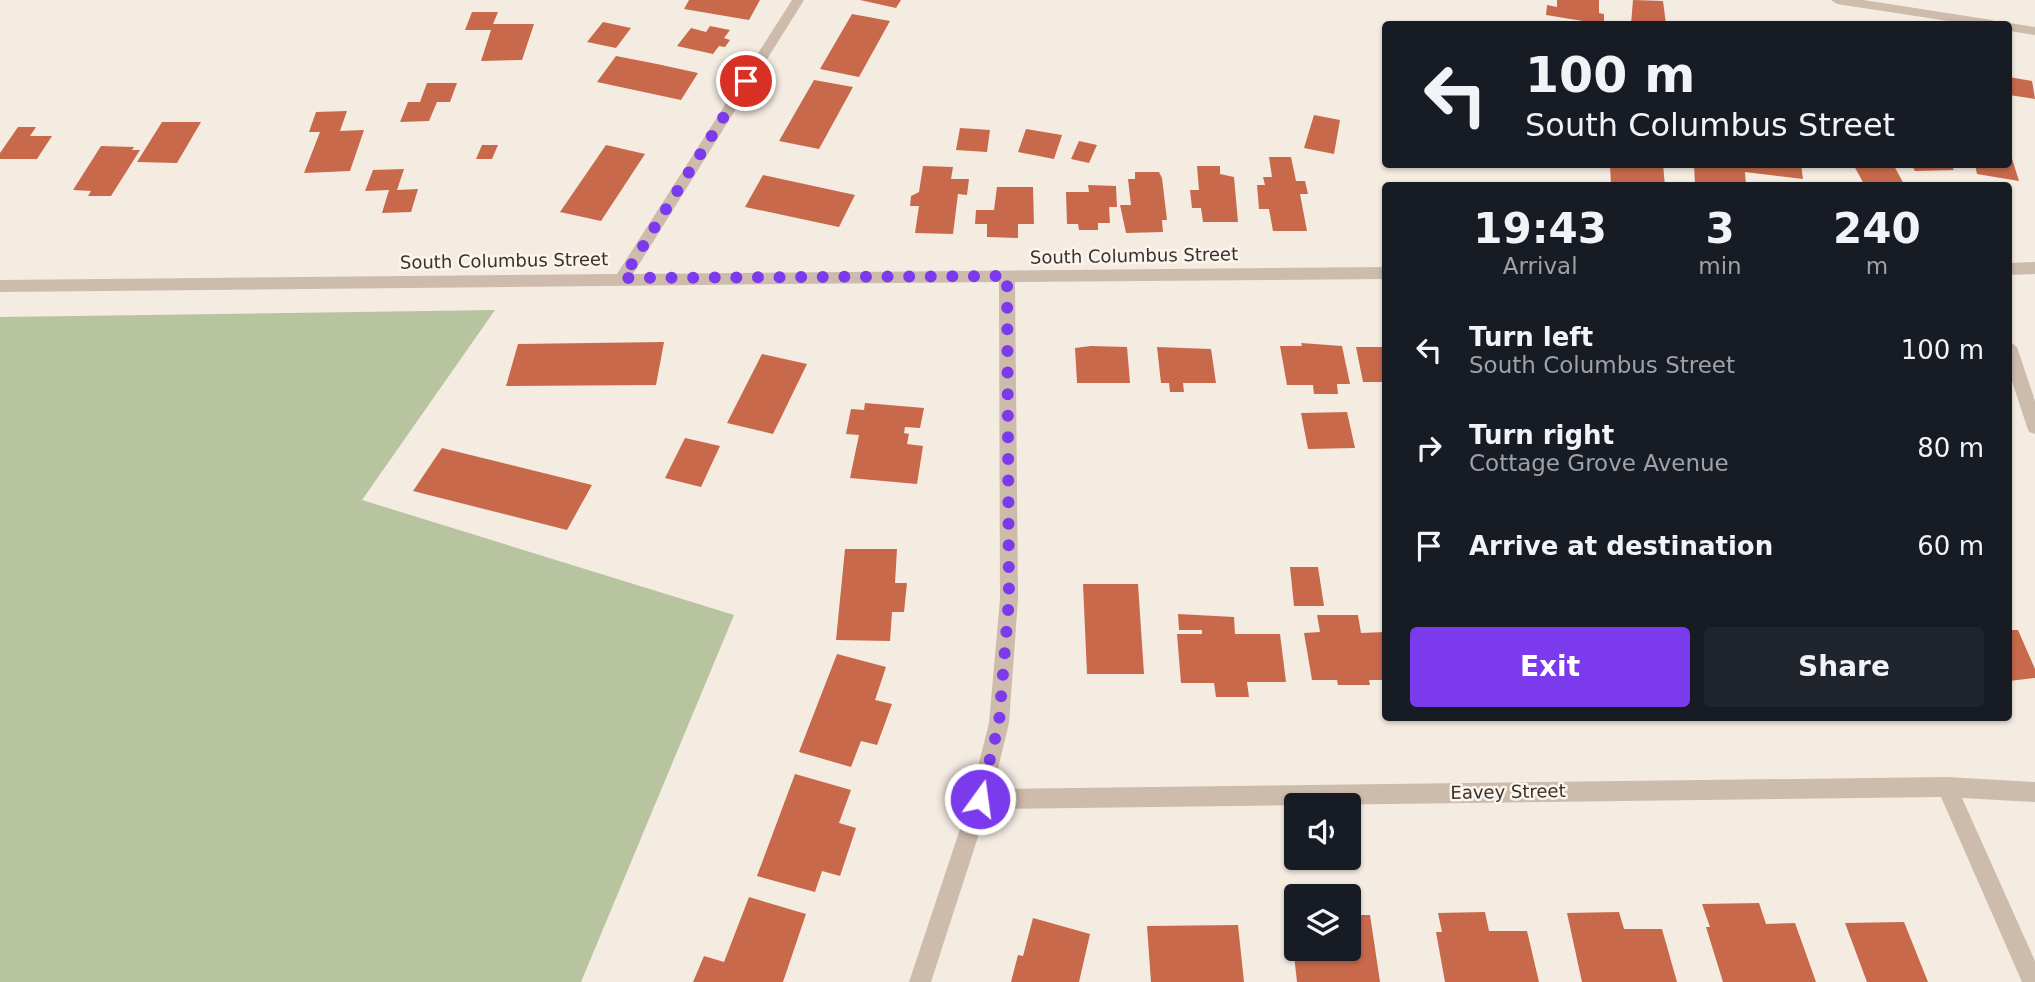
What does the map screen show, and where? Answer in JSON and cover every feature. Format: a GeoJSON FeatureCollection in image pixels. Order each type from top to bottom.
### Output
{"type":"FeatureCollection","features":[{"type":"Feature","properties":{"kind":"street"},"geometry":{"type":"LineString","coordinates":[[623,278],[798,0]]}},
{"type":"Feature","properties":{"kind":"street"},"geometry":{"type":"LineString","coordinates":[[1838,0],[1973,21]]}},
{"type":"Feature","properties":{"kind":"street"},"geometry":{"type":"LineString","coordinates":[[2012,27],[2035,31]]}},
{"type":"Feature","properties":{"kind":"street"},"geometry":{"type":"LineString","coordinates":[[2012,269],[2035,268]]}},
{"type":"Feature","properties":{"kind":"street","name":"South Columbus Street"},"geometry":{"type":"LineString","coordinates":[[0,286],[1382,272]]}},
{"type":"Feature","properties":{"kind":"street"},"geometry":{"type":"LineString","coordinates":[[920,982],[980,799],[999,723],[1009,599],[1007,276]]}},
{"type":"Feature","properties":{"kind":"street"},"geometry":{"type":"LineString","coordinates":[[2012,355],[2035,427]]}},
{"type":"Feature","properties":{"kind":"street"},"geometry":{"type":"LineString","coordinates":[[1947,787],[2033,982]]}},
{"type":"Feature","properties":{"kind":"street","name":"Eavey Street"},"geometry":{"type":"LineString","coordinates":[[980,799],[1947,787],[2035,792]]}},
{"type":"Feature","properties":{"kind":"green space"},"geometry":{"type":"Polygon","coordinates":[[[495,310],[362,500],[734,615],[581,982],[0,982],[0,317],[495,310]]]}},
{"type":"Feature","properties":{"kind":"building"},"geometry":{"type":"Polygon","coordinates":[[[689,0],[760,0],[749,20],[684,9],[689,0]]]}},
{"type":"Feature","properties":{"kind":"building"},"geometry":{"type":"Polygon","coordinates":[[[860,0],[901,0],[896,8],[860,0]]]}},
{"type":"Feature","properties":{"kind":"building"},"geometry":{"type":"Polygon","coordinates":[[[1557,0],[1599,0],[1599,13],[1604,14],[1604,21],[1583,21],[1546,15],[1547,5],[1557,7],[1557,0]]]}},
{"type":"Feature","properties":{"kind":"building"},"geometry":{"type":"Polygon","coordinates":[[[1633,0],[1663,1],[1666,21],[1631,21],[1633,0]]]}},
{"type":"Feature","properties":{"kind":"building"},"geometry":{"type":"Polygon","coordinates":[[[472,12],[498,12],[493,24],[534,24],[522,60],[481,61],[491,30],[465,30],[472,12]]]}},
{"type":"Feature","properties":{"kind":"building"},"geometry":{"type":"Polygon","coordinates":[[[852,14],[890,21],[859,77],[820,69],[852,14]]]}},
{"type":"Feature","properties":{"kind":"building"},"geometry":{"type":"Polygon","coordinates":[[[603,22],[631,28],[616,48],[587,42],[603,22]]]}},
{"type":"Feature","properties":{"kind":"building"},"geometry":{"type":"Polygon","coordinates":[[[710,26],[730,30],[724,38],[730,40],[725,47],[719,46],[713,54],[677,46],[691,28],[706,32],[710,26]]]}},
{"type":"Feature","properties":{"kind":"building"},"geometry":{"type":"Polygon","coordinates":[[[616,56],[698,73],[681,100],[597,82],[616,56]]]}},
{"type":"Feature","properties":{"kind":"building"},"geometry":{"type":"Polygon","coordinates":[[[2012,78],[2032,81],[2035,99],[2012,95],[2012,78]]]}},
{"type":"Feature","properties":{"kind":"building"},"geometry":{"type":"Polygon","coordinates":[[[814,80],[853,87],[819,149],[779,141],[814,80]]]}},
{"type":"Feature","properties":{"kind":"building"},"geometry":{"type":"Polygon","coordinates":[[[427,83],[457,83],[450,102],[437,102],[429,121],[400,122],[408,102],[420,102],[427,83]]]}},
{"type":"Feature","properties":{"kind":"building"},"geometry":{"type":"Polygon","coordinates":[[[347,111],[340,131],[364,130],[350,171],[304,173],[320,132],[309,132],[316,112],[347,111]]]}},
{"type":"Feature","properties":{"kind":"building"},"geometry":{"type":"Polygon","coordinates":[[[1314,115],[1340,120],[1334,154],[1304,148],[1314,115]]]}},
{"type":"Feature","properties":{"kind":"building"},"geometry":{"type":"Polygon","coordinates":[[[162,122],[201,122],[177,163],[137,162],[162,122]]]}},
{"type":"Feature","properties":{"kind":"building"},"geometry":{"type":"Polygon","coordinates":[[[18,127],[36,127],[30,136],[52,136],[37,159],[0,159],[0,153],[18,127]]]}},
{"type":"Feature","properties":{"kind":"building"},"geometry":{"type":"Polygon","coordinates":[[[960,128],[990,130],[987,152],[956,150],[960,128]]]}},
{"type":"Feature","properties":{"kind":"building"},"geometry":{"type":"Polygon","coordinates":[[[1026,129],[1062,135],[1054,159],[1018,152],[1026,129]]]}},
{"type":"Feature","properties":{"kind":"building"},"geometry":{"type":"Polygon","coordinates":[[[1079,141],[1097,145],[1089,163],[1071,159],[1079,141]]]}},
{"type":"Feature","properties":{"kind":"building"},"geometry":{"type":"Polygon","coordinates":[[[482,145],[498,145],[492,159],[476,159],[482,145]]]}},
{"type":"Feature","properties":{"kind":"building"},"geometry":{"type":"Polygon","coordinates":[[[606,145],[645,154],[601,221],[560,212],[606,145]]]}},
{"type":"Feature","properties":{"kind":"building"},"geometry":{"type":"Polygon","coordinates":[[[101,146],[134,147],[132,150],[140,150],[111,196],[88,196],[91,191],[73,190],[101,146]]]}},
{"type":"Feature","properties":{"kind":"building"},"geometry":{"type":"Polygon","coordinates":[[[1269,157],[1291,157],[1296,181],[1305,181],[1308,194],[1300,194],[1307,231],[1273,231],[1269,209],[1259,209],[1257,185],[1265,185],[1263,177],[1272,177],[1269,157]]]}},
{"type":"Feature","properties":{"kind":"building"},"geometry":{"type":"Polygon","coordinates":[[[2012,159],[2019,181],[1977,174],[1976,168],[2012,168],[2012,159]]]}},
{"type":"Feature","properties":{"kind":"building"},"geometry":{"type":"Polygon","coordinates":[[[923,166],[953,167],[951,179],[969,179],[967,195],[958,194],[953,234],[915,233],[919,206],[910,206],[911,196],[919,192],[923,166]]]}},
{"type":"Feature","properties":{"kind":"building"},"geometry":{"type":"Polygon","coordinates":[[[1197,166],[1220,166],[1220,174],[1234,177],[1238,222],[1203,222],[1201,208],[1192,208],[1190,190],[1199,190],[1197,166]]]}},
{"type":"Feature","properties":{"kind":"building"},"geometry":{"type":"Polygon","coordinates":[[[1610,168],[1663,168],[1665,182],[1611,182],[1610,168]]]}},
{"type":"Feature","properties":{"kind":"building"},"geometry":{"type":"Polygon","coordinates":[[[1694,168],[1802,168],[1803,179],[1745,172],[1746,182],[1695,182],[1694,168]]]}},
{"type":"Feature","properties":{"kind":"building"},"geometry":{"type":"Polygon","coordinates":[[[1855,168],[1895,168],[1903,182],[1863,182],[1855,168]]]}},
{"type":"Feature","properties":{"kind":"building"},"geometry":{"type":"Polygon","coordinates":[[[1913,168],[1954,170],[1915,171],[1913,168]]]}},
{"type":"Feature","properties":{"kind":"building"},"geometry":{"type":"Polygon","coordinates":[[[404,169],[397,190],[418,189],[411,212],[382,213],[389,190],[365,191],[373,170],[404,169]]]}},
{"type":"Feature","properties":{"kind":"building"},"geometry":{"type":"Polygon","coordinates":[[[1135,172],[1159,172],[1162,178],[1167,220],[1162,220],[1163,232],[1126,233],[1120,205],[1131,205],[1128,179],[1135,179],[1135,172]]]}},
{"type":"Feature","properties":{"kind":"building"},"geometry":{"type":"Polygon","coordinates":[[[763,175],[855,195],[839,227],[745,207],[763,175]]]}},
{"type":"Feature","properties":{"kind":"building"},"geometry":{"type":"Polygon","coordinates":[[[1088,185],[1116,186],[1117,207],[1109,207],[1110,223],[1098,223],[1098,230],[1079,230],[1078,224],[1067,224],[1066,192],[1089,192],[1088,185]]]}},
{"type":"Feature","properties":{"kind":"building"},"geometry":{"type":"Polygon","coordinates":[[[997,187],[1033,187],[1034,224],[1018,224],[1018,238],[987,237],[987,224],[975,224],[976,210],[994,210],[997,187]]]}},
{"type":"Feature","properties":{"kind":"building"},"geometry":{"type":"Polygon","coordinates":[[[664,342],[656,385],[506,386],[518,344],[664,342]]]}},
{"type":"Feature","properties":{"kind":"building"},"geometry":{"type":"Polygon","coordinates":[[[1301,343],[1342,346],[1350,384],[1337,384],[1338,394],[1314,394],[1313,385],[1287,385],[1280,346],[1302,346],[1301,343]]]}},
{"type":"Feature","properties":{"kind":"building"},"geometry":{"type":"Polygon","coordinates":[[[1127,347],[1130,383],[1077,383],[1075,348],[1127,347]]]}},
{"type":"Feature","properties":{"kind":"building"},"geometry":{"type":"Polygon","coordinates":[[[1157,347],[1211,349],[1216,383],[1183,383],[1184,392],[1170,392],[1169,383],[1161,383],[1157,347]]]}},
{"type":"Feature","properties":{"kind":"building"},"geometry":{"type":"Polygon","coordinates":[[[1356,347],[1382,347],[1382,382],[1363,382],[1356,347]]]}},
{"type":"Feature","properties":{"kind":"building"},"geometry":{"type":"Polygon","coordinates":[[[762,354],[807,364],[773,434],[727,423],[762,354]]]}},
{"type":"Feature","properties":{"kind":"building"},"geometry":{"type":"Polygon","coordinates":[[[865,403],[924,408],[920,428],[905,427],[904,433],[909,434],[907,444],[923,446],[917,484],[850,478],[859,435],[846,434],[851,409],[864,410],[865,403]]]}},
{"type":"Feature","properties":{"kind":"building"},"geometry":{"type":"Polygon","coordinates":[[[1347,412],[1355,448],[1308,449],[1301,413],[1347,412]]]}},
{"type":"Feature","properties":{"kind":"building"},"geometry":{"type":"Polygon","coordinates":[[[685,438],[720,446],[701,487],[665,478],[685,438]]]}},
{"type":"Feature","properties":{"kind":"building"},"geometry":{"type":"Polygon","coordinates":[[[442,448],[592,485],[567,530],[413,491],[442,448]]]}},
{"type":"Feature","properties":{"kind":"building"},"geometry":{"type":"Polygon","coordinates":[[[845,549],[897,549],[895,583],[907,583],[904,612],[892,612],[890,641],[836,640],[845,549]]]}},
{"type":"Feature","properties":{"kind":"building"},"geometry":{"type":"Polygon","coordinates":[[[1290,567],[1318,567],[1324,606],[1294,606],[1290,567]]]}},
{"type":"Feature","properties":{"kind":"building"},"geometry":{"type":"Polygon","coordinates":[[[1083,584],[1138,584],[1144,674],[1087,674],[1083,584]]]}},
{"type":"Feature","properties":{"kind":"building"},"geometry":{"type":"Polygon","coordinates":[[[1178,614],[1234,617],[1235,634],[1280,634],[1286,682],[1247,682],[1249,697],[1216,697],[1214,683],[1181,683],[1177,634],[1202,634],[1202,630],[1179,630],[1178,614]]]}},
{"type":"Feature","properties":{"kind":"building"},"geometry":{"type":"Polygon","coordinates":[[[1317,615],[1358,615],[1361,633],[1382,632],[1382,680],[1369,680],[1370,685],[1338,685],[1337,680],[1312,680],[1304,633],[1320,632],[1317,615]]]}},
{"type":"Feature","properties":{"kind":"building"},"geometry":{"type":"Polygon","coordinates":[[[2012,630],[2018,630],[2035,669],[2035,678],[2012,681],[2012,630]]]}},
{"type":"Feature","properties":{"kind":"building"},"geometry":{"type":"Polygon","coordinates":[[[837,654],[886,667],[875,700],[892,704],[877,745],[861,741],[851,767],[799,752],[837,654]]]}},
{"type":"Feature","properties":{"kind":"building"},"geometry":{"type":"Polygon","coordinates":[[[795,774],[851,790],[839,823],[856,828],[840,876],[822,871],[815,892],[757,876],[795,774]]]}},
{"type":"Feature","properties":{"kind":"building"},"geometry":{"type":"Polygon","coordinates":[[[749,897],[806,914],[783,982],[693,982],[704,956],[724,962],[749,897]]]}},
{"type":"Feature","properties":{"kind":"building"},"geometry":{"type":"Polygon","coordinates":[[[1759,903],[1766,924],[1795,923],[1816,982],[1723,982],[1706,927],[1710,927],[1702,904],[1759,903]]]}},
{"type":"Feature","properties":{"kind":"building"},"geometry":{"type":"Polygon","coordinates":[[[1485,912],[1489,931],[1527,931],[1539,982],[1445,982],[1436,932],[1442,932],[1438,913],[1485,912]]]}},
{"type":"Feature","properties":{"kind":"building"},"geometry":{"type":"Polygon","coordinates":[[[1619,912],[1624,929],[1662,929],[1677,982],[1582,982],[1567,913],[1619,912]]]}},
{"type":"Feature","properties":{"kind":"building"},"geometry":{"type":"Polygon","coordinates":[[[1361,915],[1370,915],[1380,982],[1297,982],[1295,961],[1361,961],[1361,915]]]}},
{"type":"Feature","properties":{"kind":"building"},"geometry":{"type":"Polygon","coordinates":[[[1033,918],[1090,934],[1079,982],[1011,982],[1018,955],[1023,956],[1033,918]]]}},
{"type":"Feature","properties":{"kind":"building"},"geometry":{"type":"Polygon","coordinates":[[[1904,922],[1928,982],[1867,982],[1845,923],[1904,922]]]}},
{"type":"Feature","properties":{"kind":"building"},"geometry":{"type":"Polygon","coordinates":[[[1238,925],[1244,982],[1151,982],[1147,926],[1238,925]]]}},
{"type":"Feature","properties":{"kind":"route"},"geometry":{"type":"LineString","coordinates":[[746,81],[623,278],[1007,276],[1009,599],[999,723],[980,799]]}}]}
